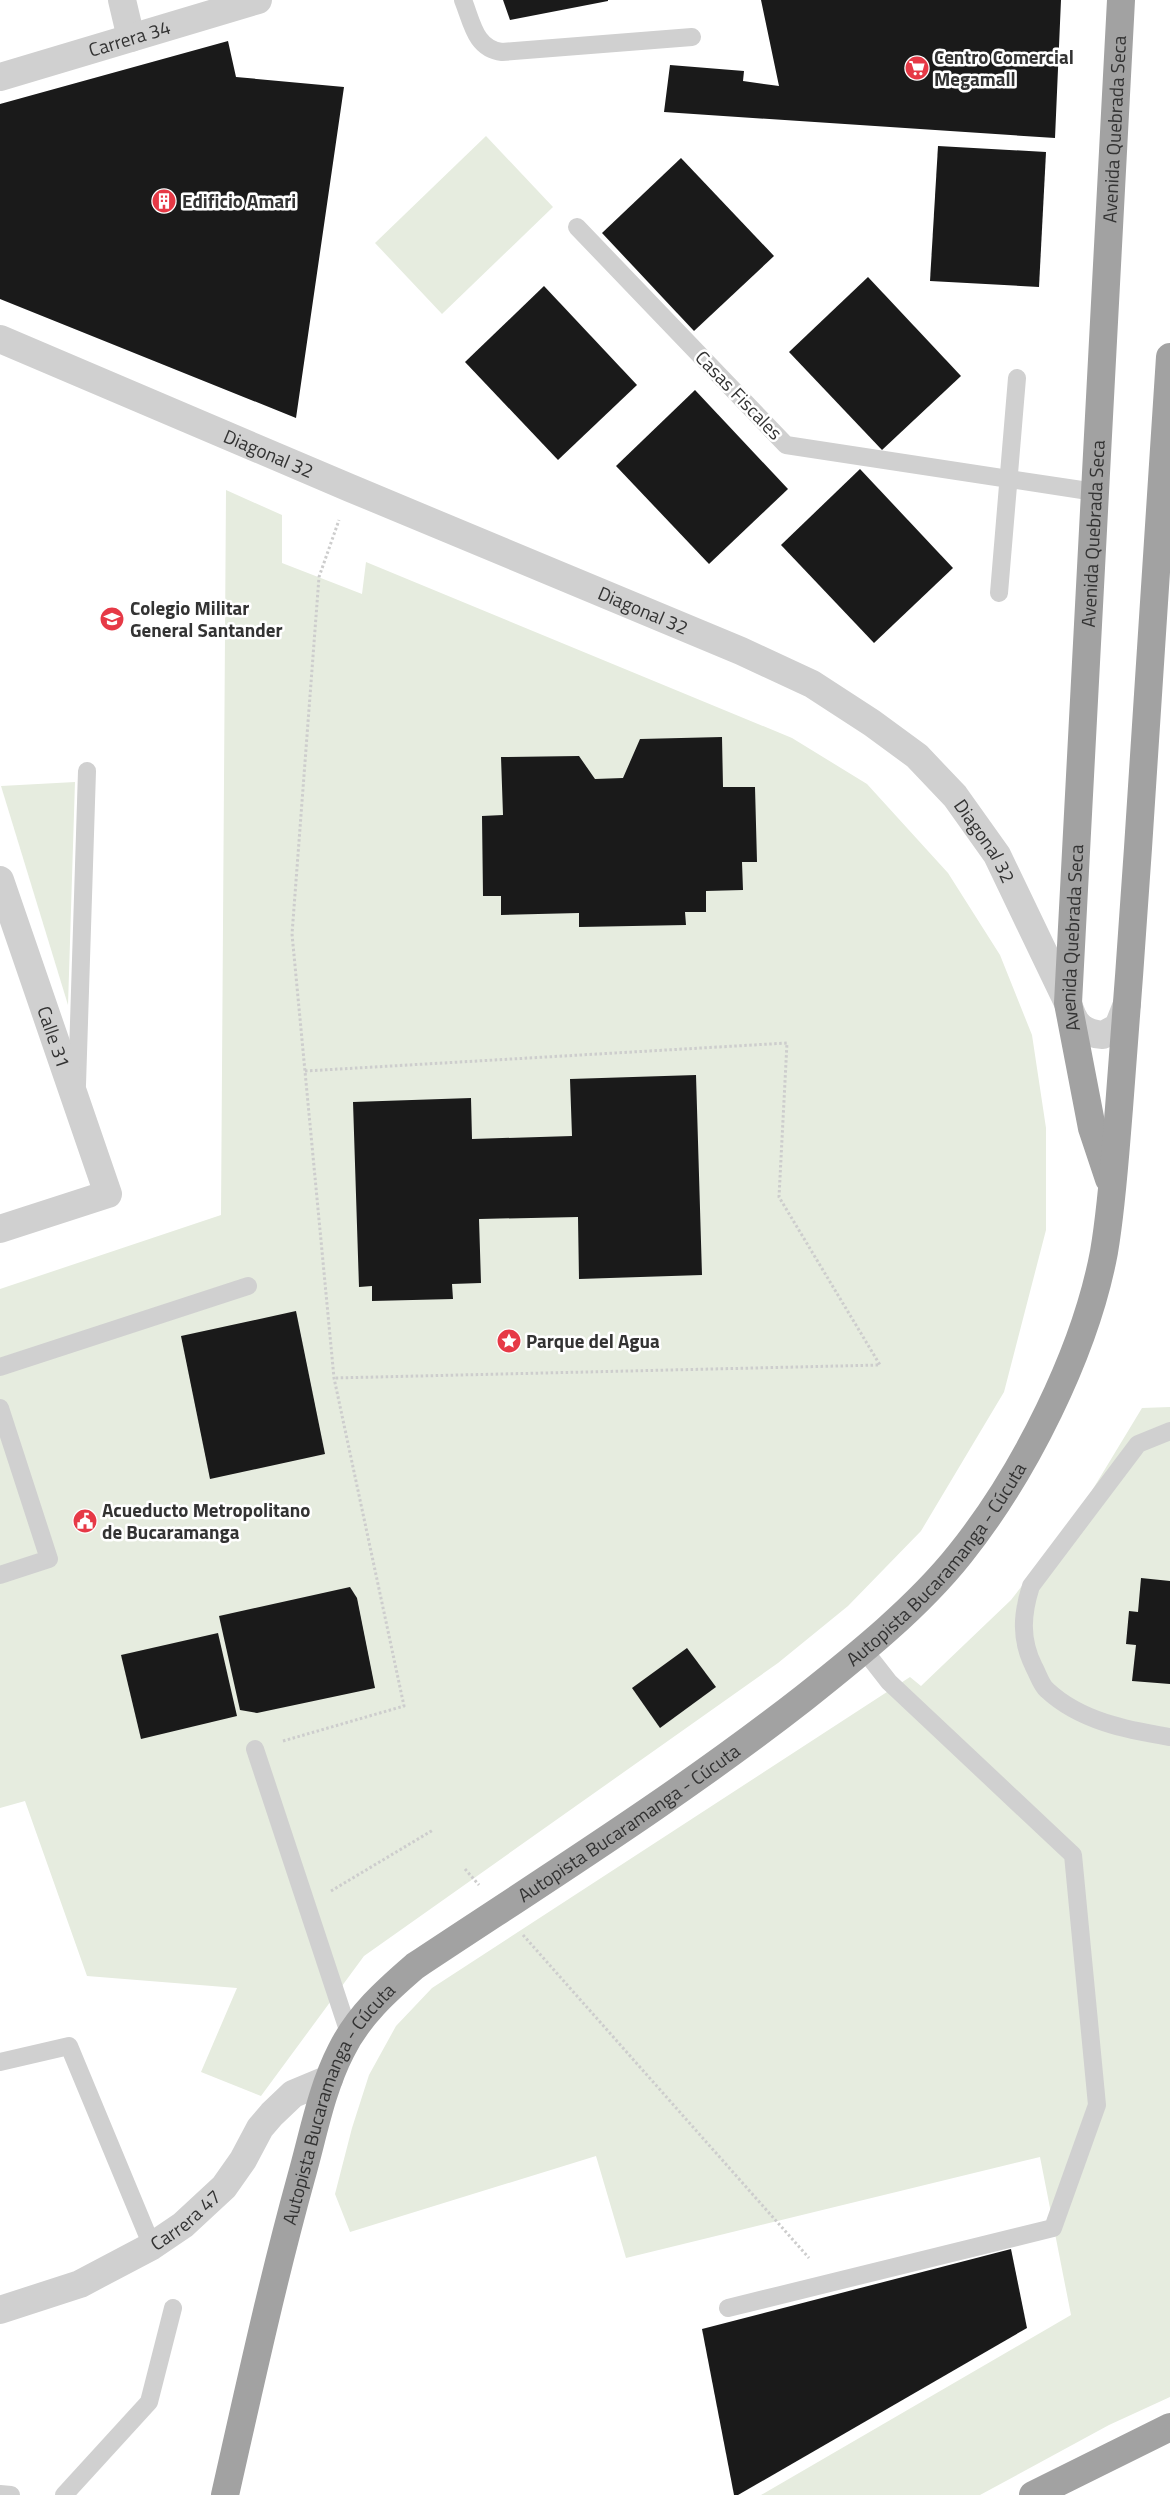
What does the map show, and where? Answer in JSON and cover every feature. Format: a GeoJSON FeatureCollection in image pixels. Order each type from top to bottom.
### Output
{"type":"FeatureCollection","features":[{"type":"Feature","properties":{"kind":"highway","name":"Avenida Quebrada Seca"},"geometry":{"type":"LineString","coordinates":[[1112,1188],[1092,1128],[1068,1004],[1121,0]]}},
{"type":"Feature","properties":{"kind":"highway"},"geometry":{"type":"LineString","coordinates":[[1112,1188],[1127,1004],[1170,357]]}},
{"type":"Feature","properties":{"kind":"highway","name":"Autopista Bucaramanga - Cúcuta"},"geometry":{"type":"LineString","coordinates":[[225,2495],[291,2215],[329,2079],[340,2051],[359,2021],[382,1995],[415,1966],[674,1794],[764,1729],[864,1650],[958,1557],[997,1503],[1030,1445],[1065,1374],[1087,1316],[1103,1254],[1112,1188]]}},
{"type":"Feature","properties":{"kind":"highway"},"geometry":{"type":"LineString","coordinates":[[1034,2495],[1170,2427]]}},
{"type":"Feature","properties":{"kind":"street"},"geometry":{"type":"LineString","coordinates":[[122,0],[131,38]]}},
{"type":"Feature","properties":{"kind":"street","name":"Carrera 34"},"geometry":{"type":"LineString","coordinates":[[0,77],[258,0]]}},
{"type":"Feature","properties":{"kind":"street","name":"Diagonal 32"},"geometry":{"type":"LineString","coordinates":[[0,339],[350,488],[741,651],[812,684],[872,723],[917,756],[948,789],[996,855],[1068,1004],[1074,1021],[1083,1031],[1103,1035],[1118,1027],[1127,1004]]}},
{"type":"Feature","properties":{"kind":"street","name":"Calle 31"},"geometry":{"type":"LineString","coordinates":[[0,880],[108,1194],[0,1229]]}},
{"type":"Feature","properties":{"kind":"street","name":"Carrera 47"},"geometry":{"type":"LineString","coordinates":[[0,2310],[80,2284],[152,2246],[204,2208],[224,2187],[243,2160],[260,2128],[293,2094],[329,2079]]}},
{"type":"Feature","properties":{"kind":"lane"},"geometry":{"type":"LineString","coordinates":[[463,0],[479,40],[484,47],[491,51],[502,52],[692,37]]}},
{"type":"Feature","properties":{"kind":"lane","name":"Casas Fiscales"},"geometry":{"type":"LineString","coordinates":[[577,227],[786,445],[1095,492]]}},
{"type":"Feature","properties":{"kind":"lane"},"geometry":{"type":"LineString","coordinates":[[999,593],[1017,378]]}},
{"type":"Feature","properties":{"kind":"lane"},"geometry":{"type":"LineString","coordinates":[[1162,485],[1170,459]]}},
{"type":"Feature","properties":{"kind":"lane"},"geometry":{"type":"LineString","coordinates":[[76,1101],[87,771]]}},
{"type":"Feature","properties":{"kind":"lane"},"geometry":{"type":"LineString","coordinates":[[0,1367],[248,1286]]}},
{"type":"Feature","properties":{"kind":"lane"},"geometry":{"type":"LineString","coordinates":[[0,1408],[49,1558],[0,1574]]}},
{"type":"Feature","properties":{"kind":"lane"},"geometry":{"type":"LineString","coordinates":[[1170,1431],[1138,1444],[1031,1586],[1024,1608],[1023,1628],[1027,1652],[1045,1689],[1075,1711],[1127,1730],[1170,1737]]}},
{"type":"Feature","properties":{"kind":"lane"},"geometry":{"type":"LineString","coordinates":[[728,2308],[1053,2228],[1096,2105],[1073,1856],[889,1682],[864,1650]]}},
{"type":"Feature","properties":{"kind":"lane"},"geometry":{"type":"LineString","coordinates":[[255,1749],[350,2036]]}},
{"type":"Feature","properties":{"kind":"lane"},"geometry":{"type":"LineString","coordinates":[[0,2062],[69,2046],[152,2246]]}},
{"type":"Feature","properties":{"kind":"lane"},"geometry":{"type":"LineString","coordinates":[[64,2495],[149,2402],[173,2308]]}},
{"type":"Feature","properties":{"kind":"lane"},"geometry":{"type":"LineString","coordinates":[[0,2494],[11,2495]]}},
{"type":"Feature","properties":{"kind":"path"},"geometry":{"type":"LineString","coordinates":[[255,1749],[404,1706],[334,1378],[292,934],[319,578],[350,488]]}},
{"type":"Feature","properties":{"kind":"path"},"geometry":{"type":"LineString","coordinates":[[305,1071],[787,1043],[779,1197],[880,1365],[334,1378]]}},
{"type":"Feature","properties":{"kind":"path"},"geometry":{"type":"LineString","coordinates":[[307,1906],[433,1830]]}},
{"type":"Feature","properties":{"kind":"path"},"geometry":{"type":"LineString","coordinates":[[534,1947],[831,2282]]}},
{"type":"Feature","properties":{"kind":"shaded area"},"geometry":{"type":"Polygon","coordinates":[[[486,136],[553,207],[442,314],[375,243],[486,136]]]}},
{"type":"Feature","properties":{"kind":"shaded area","name":"Parque del Agua"},"geometry":{"type":"Polygon","coordinates":[[[226,490],[282,515],[282,563],[362,594],[366,562],[792,738],[867,784],[948,873],[1000,955],[1032,1035],[1046,1128],[1046,1230],[1004,1392],[921,1531],[848,1606],[778,1663],[364,1956],[261,2096],[201,2072],[237,1988],[87,1976],[25,1801],[0,1808],[0,1289],[221,1215],[226,490]]]}},
{"type":"Feature","properties":{"kind":"shaded area"},"geometry":{"type":"Polygon","coordinates":[[[75,782],[68,1005],[1,786],[75,782]]]}},
{"type":"Feature","properties":{"kind":"shaded area"},"geometry":{"type":"Polygon","coordinates":[[[1170,1407],[1170,2397],[1109,2425],[980,2495],[761,2495],[1071,2315],[1040,2157],[626,2258],[596,2156],[350,2232],[335,2194],[352,2128],[369,2075],[396,2026],[432,1988],[910,1677],[921,1686],[1011,1600],[1079,1512],[1142,1408],[1170,1407]]]}},
{"type":"Feature","properties":{"kind":"building"},"geometry":{"type":"Polygon","coordinates":[[[503,0],[608,0],[608,1],[510,20],[503,0]]]}},
{"type":"Feature","properties":{"kind":"building","name":"Centro Comercial Megamall"},"geometry":{"type":"Polygon","coordinates":[[[761,0],[1061,0],[1055,138],[664,112],[670,65],[744,71],[743,81],[779,86],[761,0]]]}},
{"type":"Feature","properties":{"kind":"building","name":"Edificio Amari"},"geometry":{"type":"Polygon","coordinates":[[[228,41],[236,77],[344,87],[296,418],[0,299],[0,104],[228,41]]]}},
{"type":"Feature","properties":{"kind":"building"},"geometry":{"type":"Polygon","coordinates":[[[938,146],[1046,152],[1039,287],[930,281],[938,146]]]}},
{"type":"Feature","properties":{"kind":"building"},"geometry":{"type":"Polygon","coordinates":[[[681,158],[774,256],[694,331],[602,233],[681,158]]]}},
{"type":"Feature","properties":{"kind":"building"},"geometry":{"type":"Polygon","coordinates":[[[868,277],[961,376],[882,450],[789,352],[868,277]]]}},
{"type":"Feature","properties":{"kind":"building"},"geometry":{"type":"Polygon","coordinates":[[[544,286],[637,385],[558,460],[465,362],[544,286]]]}},
{"type":"Feature","properties":{"kind":"building"},"geometry":{"type":"Polygon","coordinates":[[[695,390],[788,489],[709,564],[616,466],[695,390]]]}},
{"type":"Feature","properties":{"kind":"building"},"geometry":{"type":"Polygon","coordinates":[[[860,469],[953,568],[874,643],[781,545],[860,469]]]}},
{"type":"Feature","properties":{"kind":"building"},"geometry":{"type":"Polygon","coordinates":[[[722,737],[723,787],[755,787],[757,862],[742,862],[743,890],[706,891],[706,912],[685,912],[686,925],[579,927],[579,913],[501,915],[501,896],[483,896],[482,816],[503,815],[501,757],[579,756],[595,779],[623,778],[640,739],[722,737]]]}},
{"type":"Feature","properties":{"kind":"building"},"geometry":{"type":"Polygon","coordinates":[[[696,1075],[702,1275],[579,1279],[578,1217],[479,1219],[481,1283],[452,1284],[453,1299],[372,1301],[372,1286],[359,1287],[353,1102],[471,1098],[472,1139],[572,1136],[570,1079],[696,1075]]]}},
{"type":"Feature","properties":{"kind":"building"},"geometry":{"type":"Polygon","coordinates":[[[296,1311],[325,1454],[210,1479],[181,1336],[296,1311]]]}},
{"type":"Feature","properties":{"kind":"building"},"geometry":{"type":"Polygon","coordinates":[[[1141,1578],[1170,1581],[1170,1684],[1132,1681],[1136,1645],[1126,1644],[1129,1611],[1138,1612],[1141,1578]]]}},
{"type":"Feature","properties":{"kind":"building"},"geometry":{"type":"Polygon","coordinates":[[[350,1587],[357,1598],[375,1688],[257,1713],[240,1710],[219,1616],[350,1587]]]}},
{"type":"Feature","properties":{"kind":"building"},"geometry":{"type":"Polygon","coordinates":[[[218,1633],[237,1716],[141,1739],[121,1655],[218,1633]]]}},
{"type":"Feature","properties":{"kind":"building"},"geometry":{"type":"Polygon","coordinates":[[[687,1648],[716,1687],[660,1728],[632,1688],[687,1648]]]}},
{"type":"Feature","properties":{"kind":"building"},"geometry":{"type":"Polygon","coordinates":[[[1011,2249],[1027,2328],[738,2495],[734,2495],[702,2329],[1011,2249]]]}},
{"type":"Feature","properties":{"kind":"place","name":"Centro Comercial Megamall"},"geometry":{"type":"Point","coordinates":[917,68]}},
{"type":"Feature","properties":{"kind":"place","name":"Edificio Amari"},"geometry":{"type":"Point","coordinates":[164,201]}},
{"type":"Feature","properties":{"kind":"place","name":"Colegio Militar General Santander"},"geometry":{"type":"Point","coordinates":[112,619]}},
{"type":"Feature","properties":{"kind":"place","name":"Parque del Agua"},"geometry":{"type":"Point","coordinates":[509,1341]}},
{"type":"Feature","properties":{"kind":"place","name":"Acueducto Metropolitano de Bucaramanga"},"geometry":{"type":"Point","coordinates":[85,1521]}}]}
